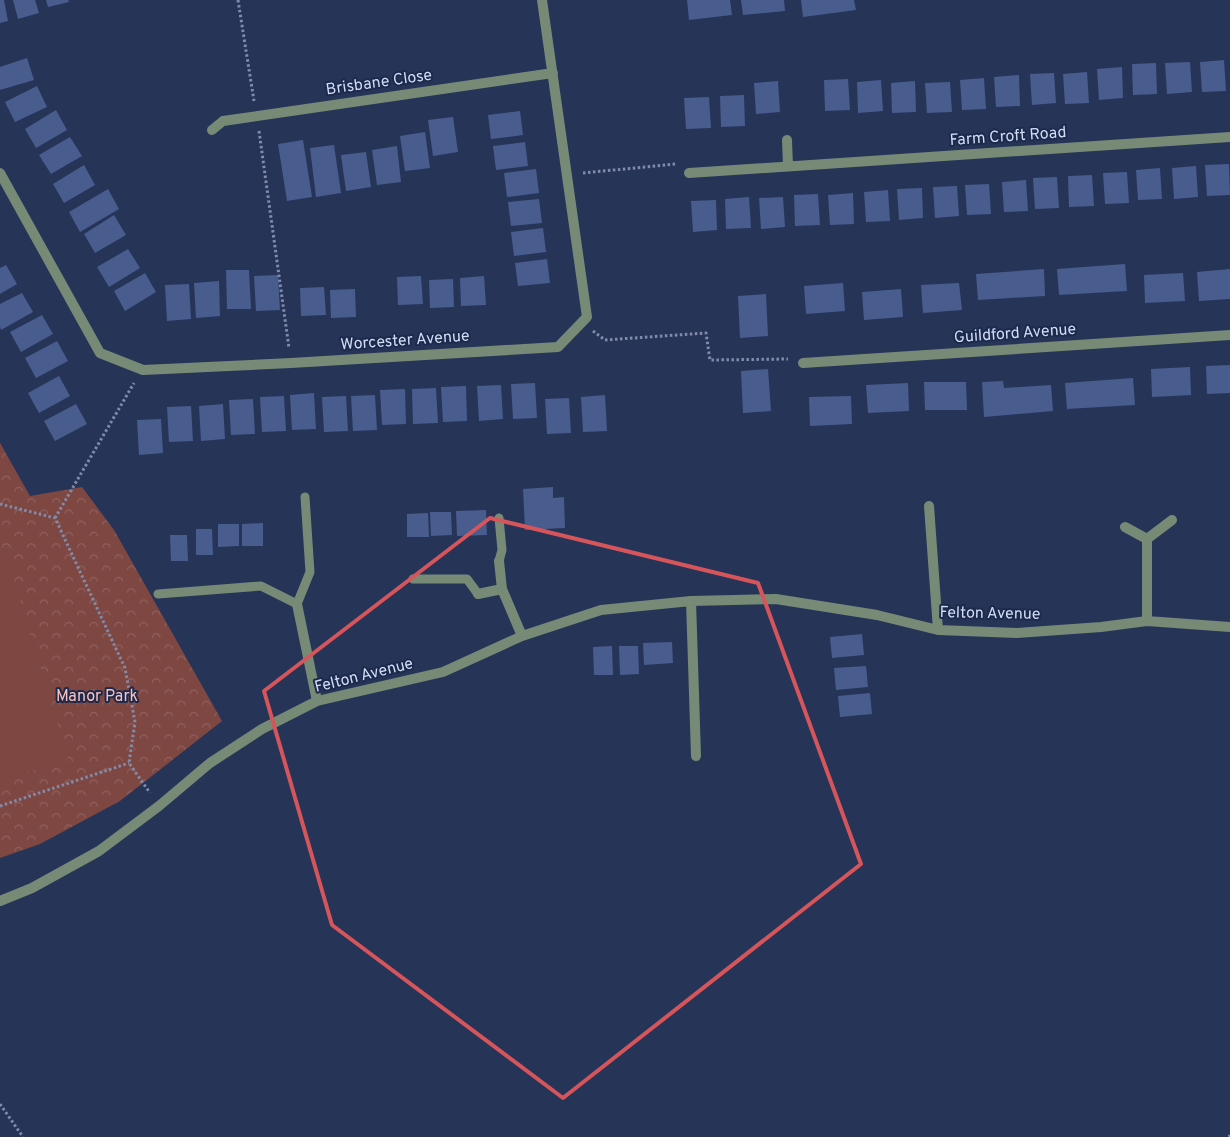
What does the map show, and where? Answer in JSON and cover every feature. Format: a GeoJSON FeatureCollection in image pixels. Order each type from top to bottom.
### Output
{"type":"FeatureCollection","features":[{"type":"Feature","properties":{"kind":"street"},"geometry":{"type":"LineString","coordinates":[[542,0],[587,318],[582,323]]}},
{"type":"Feature","properties":{"kind":"street","name":"Brisbane Close"},"geometry":{"type":"LineString","coordinates":[[212,130],[223,121],[553,73]]}},
{"type":"Feature","properties":{"kind":"street","name":"Farm Croft Road"},"geometry":{"type":"LineString","coordinates":[[689,173],[1230,137]]}},
{"type":"Feature","properties":{"kind":"street"},"geometry":{"type":"LineString","coordinates":[[787,140],[788,166]]}},
{"type":"Feature","properties":{"kind":"street","name":"Worcester Avenue"},"geometry":{"type":"LineString","coordinates":[[0,174],[100,353],[143,370],[558,347],[582,323]]}},
{"type":"Feature","properties":{"kind":"street","name":"Guildford Avenue"},"geometry":{"type":"LineString","coordinates":[[802,363],[1230,335]]}},
{"type":"Feature","properties":{"kind":"street"},"geometry":{"type":"LineString","coordinates":[[929,506],[938,630]]}},
{"type":"Feature","properties":{"kind":"street"},"geometry":{"type":"LineString","coordinates":[[1147,539],[1172,520]]}},
{"type":"Feature","properties":{"kind":"street"},"geometry":{"type":"LineString","coordinates":[[1125,527],[1147,539]]}},
{"type":"Feature","properties":{"kind":"street"},"geometry":{"type":"LineString","coordinates":[[1147,539],[1148,621]]}},
{"type":"Feature","properties":{"kind":"street"},"geometry":{"type":"LineString","coordinates":[[499,561],[502,589],[522,636]]}},
{"type":"Feature","properties":{"kind":"street"},"geometry":{"type":"LineString","coordinates":[[478,594],[502,589]]}},
{"type":"Feature","properties":{"kind":"street","name":"Felton Avenue"},"geometry":{"type":"LineString","coordinates":[[0,901],[32,888],[99,851],[159,806],[210,763],[262,729],[317,701],[443,672],[522,636],[601,610],[691,601],[776,599],[877,615],[938,630],[1017,633],[1101,627],[1148,621],[1230,628]]}},
{"type":"Feature","properties":{"kind":"street"},"geometry":{"type":"LineString","coordinates":[[691,601],[696,756]]}},
{"type":"Feature","properties":{"kind":"street"},"geometry":{"type":"LineString","coordinates":[[297,604],[317,701]]}},
{"type":"Feature","properties":{"kind":"lane"},"geometry":{"type":"LineString","coordinates":[[158,594],[261,586],[297,604],[310,572],[305,497]]}},
{"type":"Feature","properties":{"kind":"lane"},"geometry":{"type":"LineString","coordinates":[[499,518],[502,550],[499,561]]}},
{"type":"Feature","properties":{"kind":"lane"},"geometry":{"type":"LineString","coordinates":[[412,579],[466,579],[478,594]]}},
{"type":"Feature","properties":{"kind":"path"},"geometry":{"type":"LineString","coordinates":[[238,0],[257,116],[291,363]]}},
{"type":"Feature","properties":{"kind":"path"},"geometry":{"type":"LineString","coordinates":[[567,175],[686,163],[689,173]]}},
{"type":"Feature","properties":{"kind":"path"},"geometry":{"type":"LineString","coordinates":[[582,323],[605,340],[706,333],[710,360],[790,359],[802,363]]}},
{"type":"Feature","properties":{"kind":"path"},"geometry":{"type":"LineString","coordinates":[[55,518],[143,370]]}},
{"type":"Feature","properties":{"kind":"path"},"geometry":{"type":"LineString","coordinates":[[0,504],[55,518]]}},
{"type":"Feature","properties":{"kind":"path"},"geometry":{"type":"LineString","coordinates":[[55,518],[125,668],[134,722],[129,763],[159,806]]}},
{"type":"Feature","properties":{"kind":"path"},"geometry":{"type":"LineString","coordinates":[[0,806],[129,763]]}},
{"type":"Feature","properties":{"kind":"path"},"geometry":{"type":"LineString","coordinates":[[0,1104],[23,1137]]}},
{"type":"Feature","properties":{"kind":"highlighted area"},"geometry":{"type":"Polygon","coordinates":[[[490,518],[758,583],[861,864],[563,1098],[332,925],[264,691],[490,518]]]}},
{"type":"Feature","properties":{"kind":"green space","name":"Manor Park"},"geometry":{"type":"Polygon","coordinates":[[[0,443],[30,496],[82,487],[114,530],[222,721],[120,801],[40,844],[0,858],[0,443]]]}},
{"type":"Feature","properties":{"kind":"green space"},"geometry":{"type":"Polygon","coordinates":[[[6,553],[68,760],[0,780],[0,555],[6,553]]]}},
{"type":"Feature","properties":{"kind":"building"},"geometry":{"type":"Polygon","coordinates":[[[0,0],[4,0],[8,21],[0,23],[0,0]]]}},
{"type":"Feature","properties":{"kind":"building"},"geometry":{"type":"Polygon","coordinates":[[[13,0],[35,0],[39,13],[18,19],[13,0]]]}},
{"type":"Feature","properties":{"kind":"building"},"geometry":{"type":"Polygon","coordinates":[[[46,0],[68,0],[69,2],[48,7],[46,0]]]}},
{"type":"Feature","properties":{"kind":"building"},"geometry":{"type":"Polygon","coordinates":[[[687,0],[730,0],[732,15],[689,20],[687,0]]]}},
{"type":"Feature","properties":{"kind":"building"},"geometry":{"type":"Polygon","coordinates":[[[741,0],[784,0],[785,11],[743,15],[741,0]]]}},
{"type":"Feature","properties":{"kind":"building"},"geometry":{"type":"Polygon","coordinates":[[[801,0],[854,0],[856,10],[803,17],[801,0]]]}},
{"type":"Feature","properties":{"kind":"building"},"geometry":{"type":"Polygon","coordinates":[[[27,58],[34,80],[0,90],[0,67],[27,58]]]}},
{"type":"Feature","properties":{"kind":"building"},"geometry":{"type":"Polygon","coordinates":[[[1224,60],[1226,91],[1202,92],[1200,62],[1224,60]]]}},
{"type":"Feature","properties":{"kind":"building"},"geometry":{"type":"Polygon","coordinates":[[[1190,62],[1192,92],[1167,94],[1165,63],[1190,62]]]}},
{"type":"Feature","properties":{"kind":"building"},"geometry":{"type":"Polygon","coordinates":[[[1156,63],[1157,94],[1133,95],[1132,64],[1156,63]]]}},
{"type":"Feature","properties":{"kind":"building"},"geometry":{"type":"Polygon","coordinates":[[[1122,67],[1123,98],[1099,100],[1097,69],[1122,67]]]}},
{"type":"Feature","properties":{"kind":"building"},"geometry":{"type":"Polygon","coordinates":[[[1087,72],[1089,103],[1065,104],[1063,74],[1087,72]]]}},
{"type":"Feature","properties":{"kind":"building"},"geometry":{"type":"Polygon","coordinates":[[[1054,73],[1056,103],[1032,105],[1030,74],[1054,73]]]}},
{"type":"Feature","properties":{"kind":"building"},"geometry":{"type":"Polygon","coordinates":[[[1019,75],[1020,106],[996,107],[994,77],[1019,75]]]}},
{"type":"Feature","properties":{"kind":"building"},"geometry":{"type":"Polygon","coordinates":[[[984,78],[986,109],[962,110],[960,80],[984,78]]]}},
{"type":"Feature","properties":{"kind":"building"},"geometry":{"type":"Polygon","coordinates":[[[848,79],[850,110],[825,111],[824,80],[848,79]]]}},
{"type":"Feature","properties":{"kind":"building"},"geometry":{"type":"Polygon","coordinates":[[[881,80],[883,111],[858,113],[857,82],[881,80]]]}},
{"type":"Feature","properties":{"kind":"building"},"geometry":{"type":"Polygon","coordinates":[[[778,81],[780,112],[756,114],[754,83],[778,81]]]}},
{"type":"Feature","properties":{"kind":"building"},"geometry":{"type":"Polygon","coordinates":[[[915,81],[916,112],[892,113],[891,83],[915,81]]]}},
{"type":"Feature","properties":{"kind":"building"},"geometry":{"type":"Polygon","coordinates":[[[950,82],[952,112],[927,113],[925,83],[950,82]]]}},
{"type":"Feature","properties":{"kind":"building"},"geometry":{"type":"Polygon","coordinates":[[[37,86],[47,107],[15,122],[5,102],[37,86]]]}},
{"type":"Feature","properties":{"kind":"building"},"geometry":{"type":"Polygon","coordinates":[[[744,95],[745,126],[721,127],[720,96],[744,95]]]}},
{"type":"Feature","properties":{"kind":"building"},"geometry":{"type":"Polygon","coordinates":[[[709,97],[711,128],[686,129],[684,98],[709,97]]]}},
{"type":"Feature","properties":{"kind":"building"},"geometry":{"type":"Polygon","coordinates":[[[56,110],[67,130],[36,148],[25,129],[56,110]]]}},
{"type":"Feature","properties":{"kind":"building"},"geometry":{"type":"Polygon","coordinates":[[[520,111],[523,135],[491,139],[488,115],[520,111]]]}},
{"type":"Feature","properties":{"kind":"building"},"geometry":{"type":"Polygon","coordinates":[[[453,117],[458,152],[433,156],[428,120],[453,117]]]}},
{"type":"Feature","properties":{"kind":"building"},"geometry":{"type":"Polygon","coordinates":[[[425,132],[430,168],[405,171],[400,136],[425,132]]]}},
{"type":"Feature","properties":{"kind":"building"},"geometry":{"type":"Polygon","coordinates":[[[70,137],[82,156],[51,174],[39,155],[70,137]]]}},
{"type":"Feature","properties":{"kind":"building"},"geometry":{"type":"Polygon","coordinates":[[[303,140],[312,197],[287,201],[278,144],[303,140]]]}},
{"type":"Feature","properties":{"kind":"building"},"geometry":{"type":"Polygon","coordinates":[[[525,142],[528,166],[496,170],[493,146],[525,142]]]}},
{"type":"Feature","properties":{"kind":"building"},"geometry":{"type":"Polygon","coordinates":[[[334,145],[341,193],[316,197],[310,148],[334,145]]]}},
{"type":"Feature","properties":{"kind":"building"},"geometry":{"type":"Polygon","coordinates":[[[397,146],[401,182],[377,185],[372,150],[397,146]]]}},
{"type":"Feature","properties":{"kind":"building"},"geometry":{"type":"Polygon","coordinates":[[[366,152],[371,187],[346,191],[341,155],[366,152]]]}},
{"type":"Feature","properties":{"kind":"building"},"geometry":{"type":"Polygon","coordinates":[[[1229,164],[1230,195],[1207,196],[1205,165],[1229,164]]]}},
{"type":"Feature","properties":{"kind":"building"},"geometry":{"type":"Polygon","coordinates":[[[84,165],[95,185],[64,203],[53,184],[84,165]]]}},
{"type":"Feature","properties":{"kind":"building"},"geometry":{"type":"Polygon","coordinates":[[[1196,166],[1198,197],[1174,199],[1172,168],[1196,166]]]}},
{"type":"Feature","properties":{"kind":"building"},"geometry":{"type":"Polygon","coordinates":[[[1160,168],[1162,199],[1138,200],[1136,170],[1160,168]]]}},
{"type":"Feature","properties":{"kind":"building"},"geometry":{"type":"Polygon","coordinates":[[[536,169],[539,193],[507,197],[504,173],[536,169]]]}},
{"type":"Feature","properties":{"kind":"building"},"geometry":{"type":"Polygon","coordinates":[[[1127,172],[1129,203],[1105,204],[1103,173],[1127,172]]]}},
{"type":"Feature","properties":{"kind":"building"},"geometry":{"type":"Polygon","coordinates":[[[1092,175],[1094,206],[1069,207],[1068,176],[1092,175]]]}},
{"type":"Feature","properties":{"kind":"building"},"geometry":{"type":"Polygon","coordinates":[[[1057,177],[1059,208],[1035,209],[1033,178],[1057,177]]]}},
{"type":"Feature","properties":{"kind":"building"},"geometry":{"type":"Polygon","coordinates":[[[1026,180],[1028,211],[1004,212],[1002,182],[1026,180]]]}},
{"type":"Feature","properties":{"kind":"building"},"geometry":{"type":"Polygon","coordinates":[[[989,184],[991,214],[967,215],[965,185],[989,184]]]}},
{"type":"Feature","properties":{"kind":"building"},"geometry":{"type":"Polygon","coordinates":[[[957,186],[959,216],[935,218],[933,187],[957,186]]]}},
{"type":"Feature","properties":{"kind":"building"},"geometry":{"type":"Polygon","coordinates":[[[922,188],[923,218],[899,220],[897,189],[922,188]]]}},
{"type":"Feature","properties":{"kind":"building"},"geometry":{"type":"Polygon","coordinates":[[[108,189],[119,209],[80,232],[69,212],[108,189]]]}},
{"type":"Feature","properties":{"kind":"building"},"geometry":{"type":"Polygon","coordinates":[[[888,190],[890,221],[866,222],[864,192],[888,190]]]}},
{"type":"Feature","properties":{"kind":"building"},"geometry":{"type":"Polygon","coordinates":[[[853,193],[854,224],[830,225],[828,195],[853,193]]]}},
{"type":"Feature","properties":{"kind":"building"},"geometry":{"type":"Polygon","coordinates":[[[818,194],[820,225],[795,226],[794,195],[818,194]]]}},
{"type":"Feature","properties":{"kind":"building"},"geometry":{"type":"Polygon","coordinates":[[[749,197],[751,228],[726,229],[725,199],[749,197]]]}},
{"type":"Feature","properties":{"kind":"building"},"geometry":{"type":"Polygon","coordinates":[[[783,197],[785,227],[761,229],[759,198],[783,197]]]}},
{"type":"Feature","properties":{"kind":"building"},"geometry":{"type":"Polygon","coordinates":[[[539,199],[542,223],[511,226],[508,202],[539,199]]]}},
{"type":"Feature","properties":{"kind":"building"},"geometry":{"type":"Polygon","coordinates":[[[716,200],[717,230],[693,232],[691,201],[716,200]]]}},
{"type":"Feature","properties":{"kind":"building"},"geometry":{"type":"Polygon","coordinates":[[[114,215],[126,235],[95,253],[84,234],[114,215]]]}},
{"type":"Feature","properties":{"kind":"building"},"geometry":{"type":"Polygon","coordinates":[[[543,228],[546,252],[514,256],[511,232],[543,228]]]}},
{"type":"Feature","properties":{"kind":"building"},"geometry":{"type":"Polygon","coordinates":[[[128,249],[140,268],[109,287],[97,267],[128,249]]]}},
{"type":"Feature","properties":{"kind":"building"},"geometry":{"type":"Polygon","coordinates":[[[547,259],[550,283],[518,286],[515,263],[547,259]]]}},
{"type":"Feature","properties":{"kind":"building"},"geometry":{"type":"Polygon","coordinates":[[[1125,264],[1127,291],[1059,295],[1057,269],[1125,264]]]}},
{"type":"Feature","properties":{"kind":"building"},"geometry":{"type":"Polygon","coordinates":[[[6,265],[17,284],[0,294],[0,268],[6,265]]]}},
{"type":"Feature","properties":{"kind":"building"},"geometry":{"type":"Polygon","coordinates":[[[1044,269],[1045,296],[978,300],[976,274],[1044,269]]]}},
{"type":"Feature","properties":{"kind":"building"},"geometry":{"type":"Polygon","coordinates":[[[1230,269],[1230,299],[1199,301],[1197,272],[1230,269]]]}},
{"type":"Feature","properties":{"kind":"building"},"geometry":{"type":"Polygon","coordinates":[[[226,270],[249,270],[251,309],[227,309],[226,270]]]}},
{"type":"Feature","properties":{"kind":"building"},"geometry":{"type":"Polygon","coordinates":[[[145,273],[156,292],[125,311],[114,291],[145,273]]]}},
{"type":"Feature","properties":{"kind":"building"},"geometry":{"type":"Polygon","coordinates":[[[1183,273],[1185,301],[1145,303],[1144,275],[1183,273]]]}},
{"type":"Feature","properties":{"kind":"building"},"geometry":{"type":"Polygon","coordinates":[[[278,275],[280,310],[256,311],[254,276],[278,275]]]}},
{"type":"Feature","properties":{"kind":"building"},"geometry":{"type":"Polygon","coordinates":[[[421,276],[423,304],[398,305],[397,277],[421,276]]]}},
{"type":"Feature","properties":{"kind":"building"},"geometry":{"type":"Polygon","coordinates":[[[484,276],[486,305],[461,306],[460,278],[484,276]]]}},
{"type":"Feature","properties":{"kind":"building"},"geometry":{"type":"Polygon","coordinates":[[[453,279],[454,307],[430,308],[429,280],[453,279]]]}},
{"type":"Feature","properties":{"kind":"building"},"geometry":{"type":"Polygon","coordinates":[[[219,281],[220,316],[196,318],[194,283],[219,281]]]}},
{"type":"Feature","properties":{"kind":"building"},"geometry":{"type":"Polygon","coordinates":[[[843,283],[845,311],[806,314],[804,286],[843,283]]]}},
{"type":"Feature","properties":{"kind":"building"},"geometry":{"type":"Polygon","coordinates":[[[959,283],[962,310],[923,313],[921,285],[959,283]]]}},
{"type":"Feature","properties":{"kind":"building"},"geometry":{"type":"Polygon","coordinates":[[[189,284],[191,319],[167,321],[165,285],[189,284]]]}},
{"type":"Feature","properties":{"kind":"building"},"geometry":{"type":"Polygon","coordinates":[[[324,287],[326,315],[301,316],[300,288],[324,287]]]}},
{"type":"Feature","properties":{"kind":"building"},"geometry":{"type":"Polygon","coordinates":[[[355,289],[356,317],[331,318],[330,290],[355,289]]]}},
{"type":"Feature","properties":{"kind":"building"},"geometry":{"type":"Polygon","coordinates":[[[901,289],[903,317],[864,320],[862,292],[901,289]]]}},
{"type":"Feature","properties":{"kind":"building"},"geometry":{"type":"Polygon","coordinates":[[[22,293],[33,312],[1,330],[0,304],[22,293]]]}},
{"type":"Feature","properties":{"kind":"building"},"geometry":{"type":"Polygon","coordinates":[[[766,294],[768,336],[740,338],[738,296],[766,294]]]}},
{"type":"Feature","properties":{"kind":"building"},"geometry":{"type":"Polygon","coordinates":[[[42,315],[53,334],[21,352],[10,332],[42,315]]]}},
{"type":"Feature","properties":{"kind":"building"},"geometry":{"type":"Polygon","coordinates":[[[57,341],[68,361],[36,378],[25,358],[57,341]]]}},
{"type":"Feature","properties":{"kind":"building"},"geometry":{"type":"Polygon","coordinates":[[[1230,365],[1230,393],[1207,394],[1206,366],[1230,365]]]}},
{"type":"Feature","properties":{"kind":"building"},"geometry":{"type":"Polygon","coordinates":[[[1190,367],[1191,395],[1152,397],[1151,369],[1190,367]]]}},
{"type":"Feature","properties":{"kind":"building"},"geometry":{"type":"Polygon","coordinates":[[[768,369],[771,411],[743,413],[741,371],[768,369]]]}},
{"type":"Feature","properties":{"kind":"building"},"geometry":{"type":"Polygon","coordinates":[[[59,376],[70,396],[39,413],[28,393],[59,376]]]}},
{"type":"Feature","properties":{"kind":"building"},"geometry":{"type":"Polygon","coordinates":[[[1133,378],[1135,405],[1067,409],[1065,383],[1133,378]]]}},
{"type":"Feature","properties":{"kind":"building"},"geometry":{"type":"Polygon","coordinates":[[[1003,381],[1004,388],[1051,385],[1053,411],[984,417],[982,382],[1003,381]]]}},
{"type":"Feature","properties":{"kind":"building"},"geometry":{"type":"Polygon","coordinates":[[[924,382],[966,382],[967,410],[925,410],[924,382]]]}},
{"type":"Feature","properties":{"kind":"building"},"geometry":{"type":"Polygon","coordinates":[[[535,383],[537,418],[513,419],[511,384],[535,383]]]}},
{"type":"Feature","properties":{"kind":"building"},"geometry":{"type":"Polygon","coordinates":[[[908,383],[909,411],[868,413],[866,385],[908,383]]]}},
{"type":"Feature","properties":{"kind":"building"},"geometry":{"type":"Polygon","coordinates":[[[501,385],[503,419],[479,421],[477,386],[501,385]]]}},
{"type":"Feature","properties":{"kind":"building"},"geometry":{"type":"Polygon","coordinates":[[[466,386],[467,421],[443,422],[441,387],[466,386]]]}},
{"type":"Feature","properties":{"kind":"building"},"geometry":{"type":"Polygon","coordinates":[[[436,388],[438,423],[413,424],[412,389],[436,388]]]}},
{"type":"Feature","properties":{"kind":"building"},"geometry":{"type":"Polygon","coordinates":[[[405,389],[406,424],[382,425],[380,390],[405,389]]]}},
{"type":"Feature","properties":{"kind":"building"},"geometry":{"type":"Polygon","coordinates":[[[314,393],[316,429],[292,430],[290,395],[314,393]]]}},
{"type":"Feature","properties":{"kind":"building"},"geometry":{"type":"Polygon","coordinates":[[[375,395],[377,430],[353,431],[351,396],[375,395]]]}},
{"type":"Feature","properties":{"kind":"building"},"geometry":{"type":"Polygon","coordinates":[[[605,395],[607,431],[583,432],[581,397],[605,395]]]}},
{"type":"Feature","properties":{"kind":"building"},"geometry":{"type":"Polygon","coordinates":[[[284,396],[286,431],[262,432],[260,397],[284,396]]]}},
{"type":"Feature","properties":{"kind":"building"},"geometry":{"type":"Polygon","coordinates":[[[346,396],[348,431],[324,432],[322,397],[346,396]]]}},
{"type":"Feature","properties":{"kind":"building"},"geometry":{"type":"Polygon","coordinates":[[[851,396],[852,424],[810,426],[809,397],[851,396]]]}},
{"type":"Feature","properties":{"kind":"building"},"geometry":{"type":"Polygon","coordinates":[[[569,398],[571,433],[547,434],[545,399],[569,398]]]}},
{"type":"Feature","properties":{"kind":"building"},"geometry":{"type":"Polygon","coordinates":[[[253,399],[255,434],[231,435],[229,400],[253,399]]]}},
{"type":"Feature","properties":{"kind":"building"},"geometry":{"type":"Polygon","coordinates":[[[76,404],[87,424],[55,441],[44,421],[76,404]]]}},
{"type":"Feature","properties":{"kind":"building"},"geometry":{"type":"Polygon","coordinates":[[[223,404],[225,439],[201,441],[199,406],[223,404]]]}},
{"type":"Feature","properties":{"kind":"building"},"geometry":{"type":"Polygon","coordinates":[[[191,406],[193,441],[169,442],[167,407],[191,406]]]}},
{"type":"Feature","properties":{"kind":"building"},"geometry":{"type":"Polygon","coordinates":[[[161,419],[163,453],[139,455],[137,420],[161,419]]]}},
{"type":"Feature","properties":{"kind":"building"},"geometry":{"type":"Polygon","coordinates":[[[553,487],[553,498],[564,497],[565,528],[525,530],[523,489],[553,487]]]}},
{"type":"Feature","properties":{"kind":"building"},"geometry":{"type":"Polygon","coordinates":[[[486,510],[487,535],[457,536],[456,511],[486,510]]]}},
{"type":"Feature","properties":{"kind":"building"},"geometry":{"type":"Polygon","coordinates":[[[430,512],[451,512],[452,535],[431,536],[430,512]]]}},
{"type":"Feature","properties":{"kind":"building"},"geometry":{"type":"Polygon","coordinates":[[[428,513],[429,537],[407,537],[407,514],[428,513]]]}},
{"type":"Feature","properties":{"kind":"building"},"geometry":{"type":"Polygon","coordinates":[[[263,523],[263,546],[242,546],[242,524],[263,523]]]}},
{"type":"Feature","properties":{"kind":"building"},"geometry":{"type":"Polygon","coordinates":[[[218,524],[239,524],[239,546],[218,547],[218,524]]]}},
{"type":"Feature","properties":{"kind":"building"},"geometry":{"type":"Polygon","coordinates":[[[196,529],[212,529],[213,555],[196,555],[196,529]]]}},
{"type":"Feature","properties":{"kind":"building"},"geometry":{"type":"Polygon","coordinates":[[[170,535],[187,535],[188,561],[171,561],[170,535]]]}},
{"type":"Feature","properties":{"kind":"building"},"geometry":{"type":"Polygon","coordinates":[[[862,634],[864,655],[832,658],[830,637],[862,634]]]}},
{"type":"Feature","properties":{"kind":"building"},"geometry":{"type":"Polygon","coordinates":[[[672,642],[673,663],[644,665],[643,643],[672,642]]]}},
{"type":"Feature","properties":{"kind":"building"},"geometry":{"type":"Polygon","coordinates":[[[612,646],[613,675],[594,675],[593,647],[612,646]]]}},
{"type":"Feature","properties":{"kind":"building"},"geometry":{"type":"Polygon","coordinates":[[[619,646],[638,646],[639,674],[620,675],[619,646]]]}},
{"type":"Feature","properties":{"kind":"building"},"geometry":{"type":"Polygon","coordinates":[[[866,666],[868,687],[836,690],[834,668],[866,666]]]}},
{"type":"Feature","properties":{"kind":"building"},"geometry":{"type":"Polygon","coordinates":[[[870,693],[872,714],[840,717],[838,696],[870,693]]]}}]}
